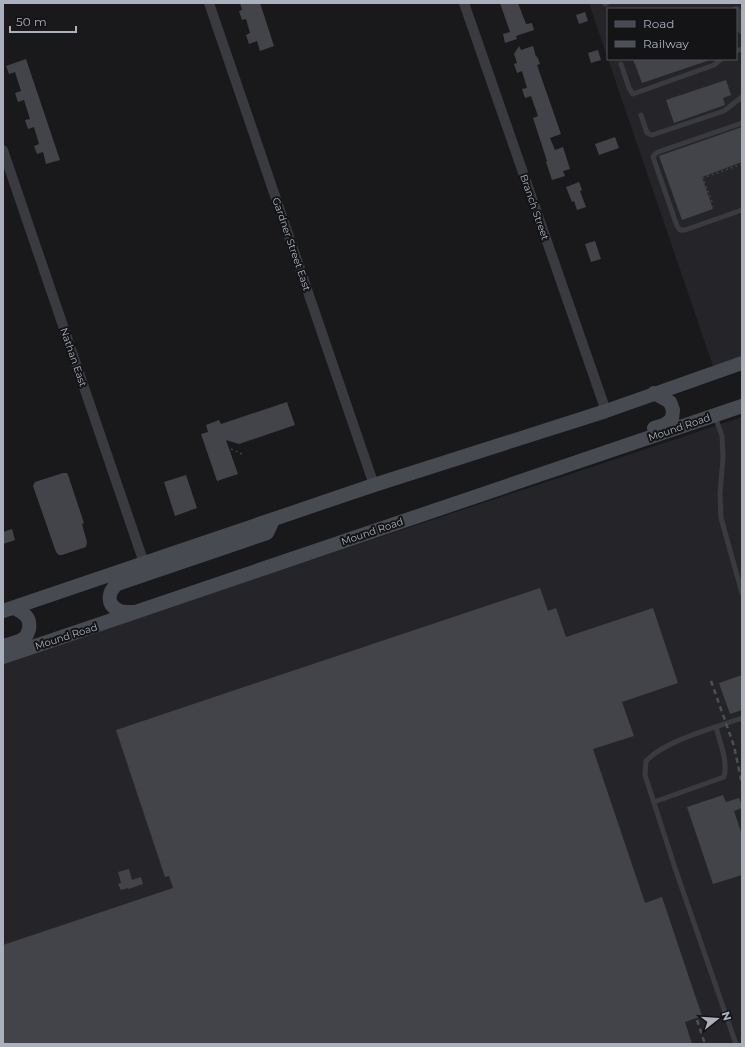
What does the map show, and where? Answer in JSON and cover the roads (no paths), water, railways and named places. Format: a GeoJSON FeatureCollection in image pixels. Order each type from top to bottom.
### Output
{"type":"FeatureCollection","features":[{"type":"Feature","properties":{"kind":"main road"},"geometry":{"type":"LineString","coordinates":[[9,609],[374,485],[606,411],[742,363]]}},
{"type":"Feature","properties":{"kind":"main road"},"geometry":{"type":"LineString","coordinates":[[488,492],[524,471],[664,425],[672,419],[672,406],[670,402],[654,393]]}},
{"type":"Feature","properties":{"kind":"main road","name":"Mound Road"},"geometry":{"type":"LineString","coordinates":[[3,657],[742,406]]}},
{"type":"Feature","properties":{"kind":"main road"},"geometry":{"type":"LineString","coordinates":[[138,612],[123,612],[113,606],[110,600],[110,593],[117,584],[267,534],[273,520]]}},
{"type":"Feature","properties":{"kind":"main road"},"geometry":{"type":"LineString","coordinates":[[3,646],[23,639],[28,634],[29,624],[27,617],[9,609]]}},
{"type":"Feature","properties":{"kind":"street","name":"Gardner Street East"},"geometry":{"type":"LineString","coordinates":[[209,3],[374,485]]}},
{"type":"Feature","properties":{"kind":"street","name":"Branch Street"},"geometry":{"type":"LineString","coordinates":[[464,3],[606,411]]}},
{"type":"Feature","properties":{"kind":"street"},"geometry":{"type":"LineString","coordinates":[[737,13],[742,29]]}},
{"type":"Feature","properties":{"kind":"street","name":"Nathan East"},"geometry":{"type":"LineString","coordinates":[[3,150],[144,564]]}},
{"type":"Feature","properties":{"kind":"lane"},"geometry":{"type":"LineString","coordinates":[[621,64],[629,88],[633,94],[714,65],[720,60]]}},
{"type":"Feature","properties":{"kind":"lane"},"geometry":{"type":"LineString","coordinates":[[641,115],[647,133],[652,135],[724,111],[742,97]]}},
{"type":"Feature","properties":{"kind":"lane"},"geometry":{"type":"LineString","coordinates":[[742,123],[658,152],[653,157],[677,226],[680,230],[685,230],[742,210]]}},
{"type":"Feature","properties":{"kind":"lane"},"geometry":{"type":"LineString","coordinates":[[715,415],[722,436],[723,457],[720,494],[721,518],[742,593]]}},
{"type":"Feature","properties":{"kind":"lane"},"geometry":{"type":"LineString","coordinates":[[736,1044],[676,871],[645,774],[646,761],[652,754],[680,740],[742,718]]}},
{"type":"Feature","properties":{"kind":"lane"},"geometry":{"type":"LineString","coordinates":[[654,802],[724,777],[726,770],[716,727]]}},
{"type":"Feature","properties":{"kind":"railway"},"geometry":{"type":"LineString","coordinates":[[711,681],[734,746],[742,784]]}},
{"type":"Feature","properties":{"kind":"railway"},"geometry":{"type":"LineString","coordinates":[[697,1020],[705,1044]]}}]}
